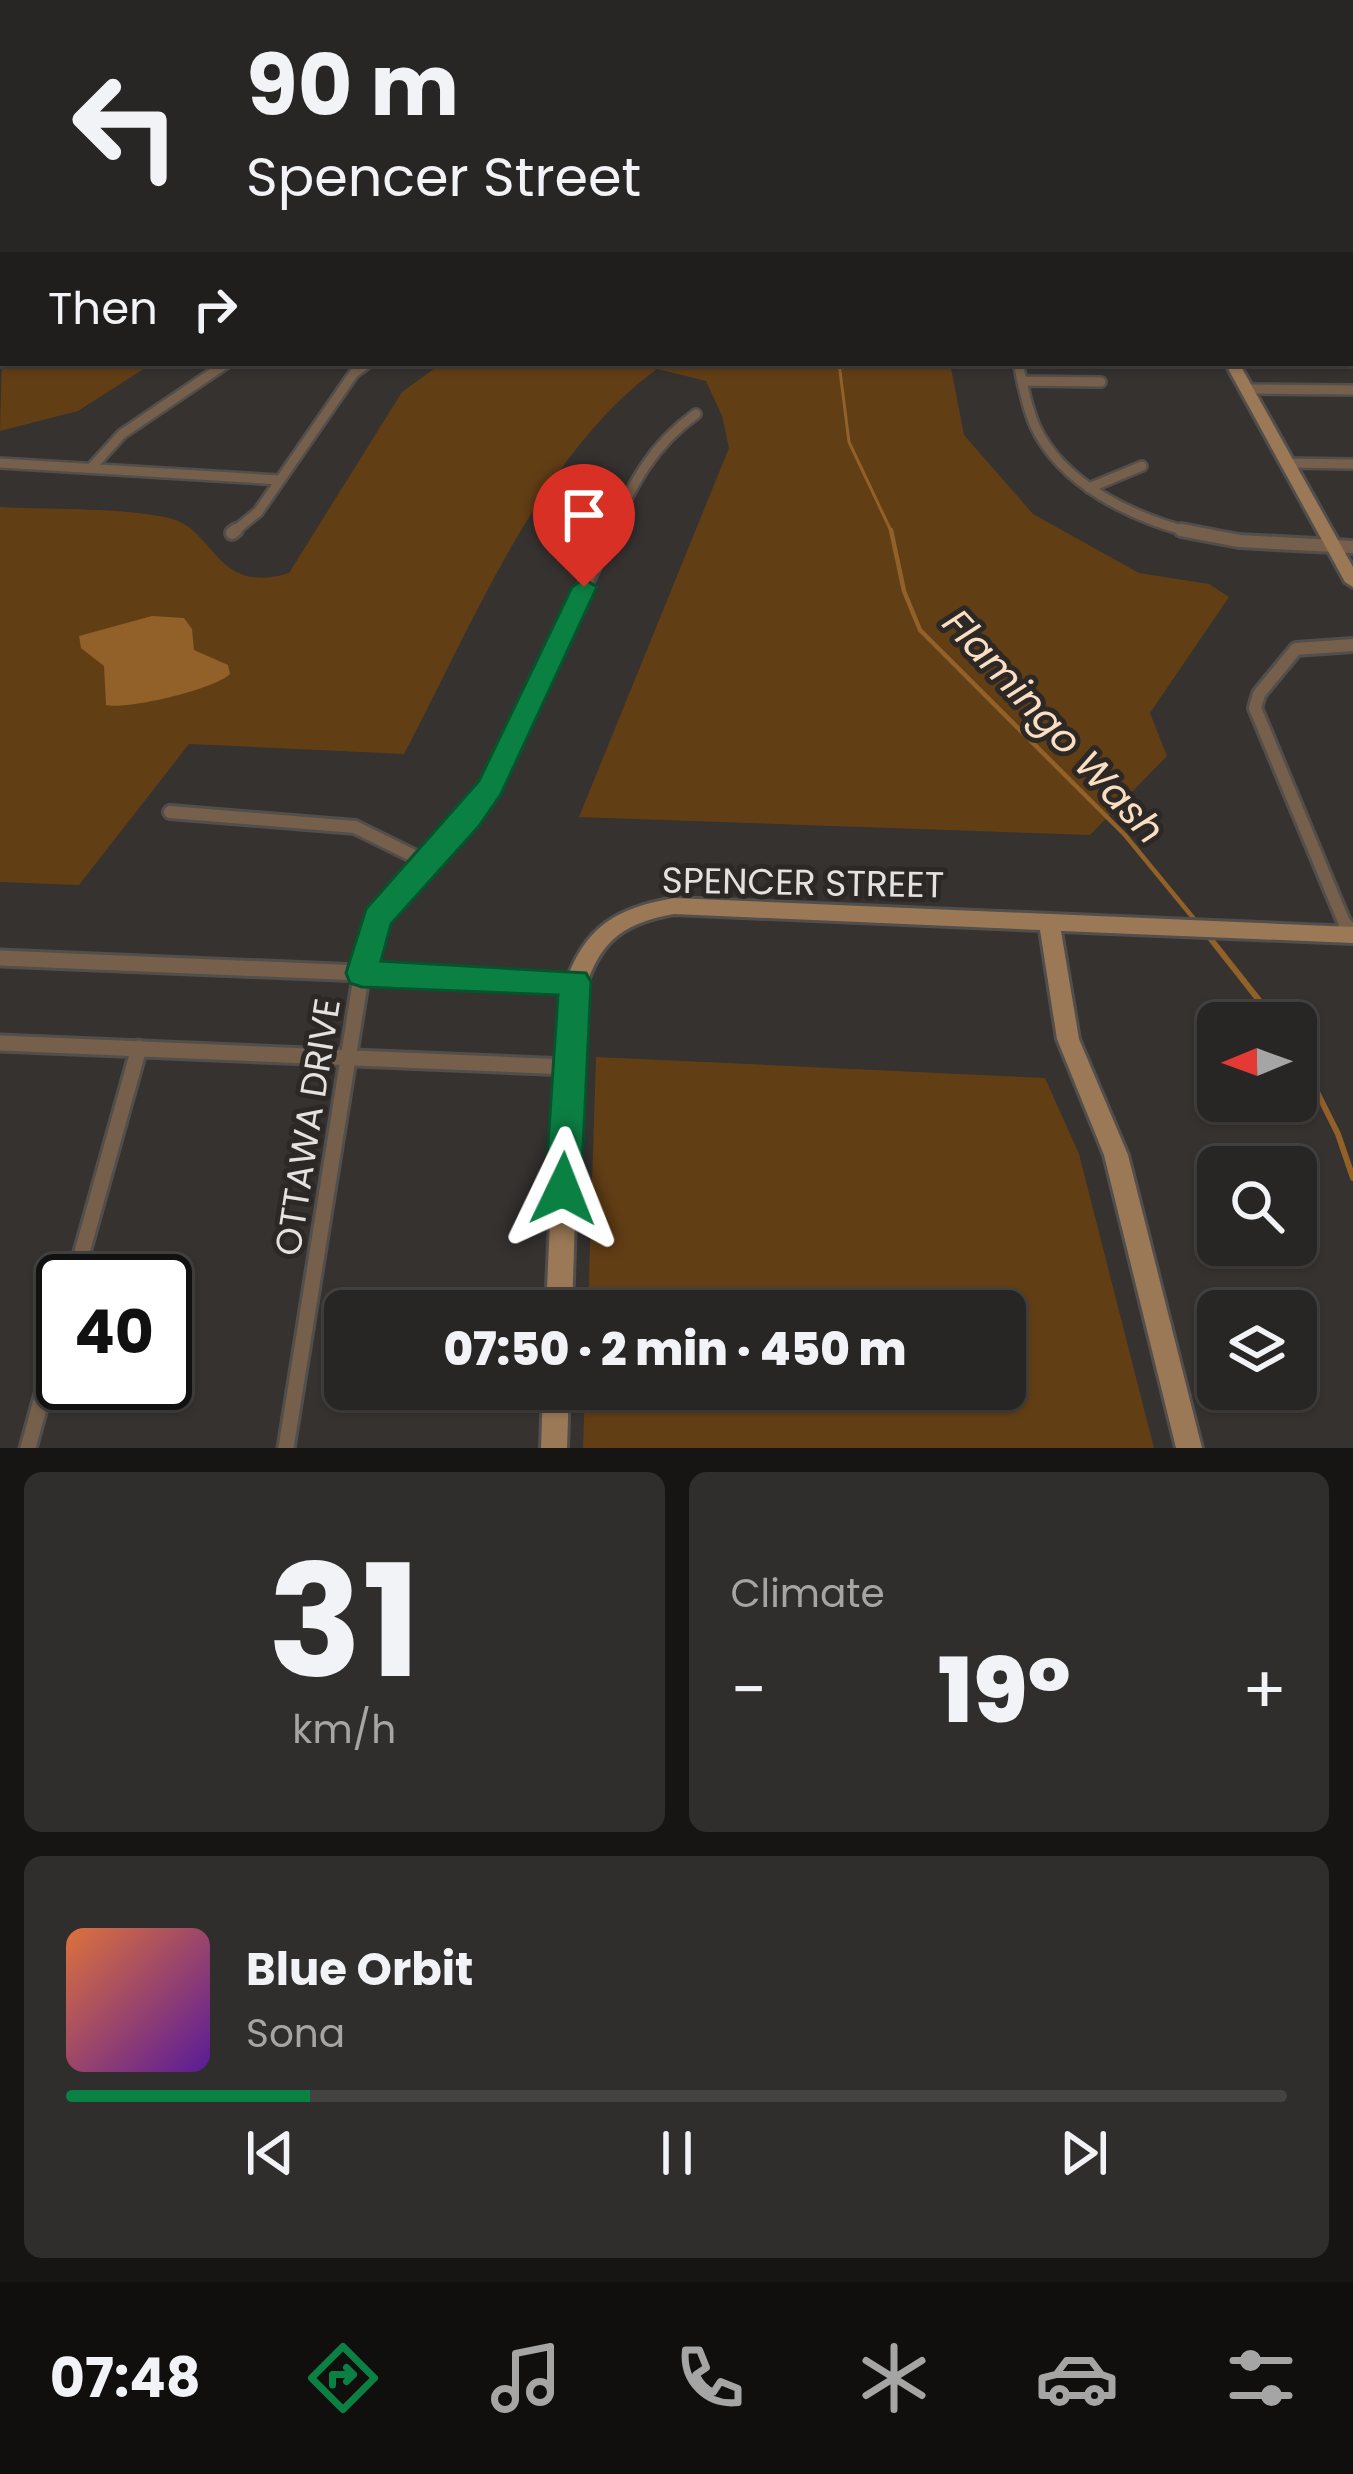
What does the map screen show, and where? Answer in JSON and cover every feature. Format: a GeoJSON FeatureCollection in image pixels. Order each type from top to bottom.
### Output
{"type":"FeatureCollection","features":[{"type":"Feature","properties":{"kind":"street"},"geometry":{"type":"LineString","coordinates":[[91,468],[122,434],[222,366]]}},
{"type":"Feature","properties":{"kind":"street"},"geometry":{"type":"LineString","coordinates":[[232,533],[258,512],[354,373],[364,366]]}},
{"type":"Feature","properties":{"kind":"street"},"geometry":{"type":"LineString","coordinates":[[1019,366],[1035,425],[1046,445],[1089,488],[1138,518],[1186,533],[1257,544],[1353,547]]}},
{"type":"Feature","properties":{"kind":"street"},"geometry":{"type":"LineString","coordinates":[[1234,366],[1353,582]]}},
{"type":"Feature","properties":{"kind":"street"},"geometry":{"type":"LineString","coordinates":[[1022,381],[1101,382]]}},
{"type":"Feature","properties":{"kind":"street"},"geometry":{"type":"LineString","coordinates":[[1246,389],[1353,390]]}},
{"type":"Feature","properties":{"kind":"street","name":"OTTAWA DRIVE"},"geometry":{"type":"LineString","coordinates":[[286,1448],[362,973],[377,918],[491,786],[640,468],[680,422],[696,414]]}},
{"type":"Feature","properties":{"kind":"street"},"geometry":{"type":"LineString","coordinates":[[0,463],[279,480]]}},
{"type":"Feature","properties":{"kind":"street"},"geometry":{"type":"LineString","coordinates":[[1287,463],[1353,464]]}},
{"type":"Feature","properties":{"kind":"street"},"geometry":{"type":"LineString","coordinates":[[1089,488],[1142,466]]}},
{"type":"Feature","properties":{"kind":"street"},"geometry":{"type":"LineString","coordinates":[[1351,935],[1256,708],[1259,694],[1286,655],[1309,645],[1353,645]]}},
{"type":"Feature","properties":{"kind":"street"},"geometry":{"type":"LineString","coordinates":[[170,812],[356,827],[426,862]]}},
{"type":"Feature","properties":{"kind":"street","name":"SPENCER STREET"},"geometry":{"type":"LineString","coordinates":[[575,982],[586,951],[612,925],[648,909],[674,906],[1351,935]]}},
{"type":"Feature","properties":{"kind":"street"},"geometry":{"type":"LineString","coordinates":[[1048,922],[1068,1039],[1116,1155],[1189,1448]]}},
{"type":"Feature","properties":{"kind":"street"},"geometry":{"type":"LineString","coordinates":[[0,958],[575,982],[560,1290]]}},
{"type":"Feature","properties":{"kind":"street"},"geometry":{"type":"LineString","coordinates":[[0,1043],[568,1067]]}},
{"type":"Feature","properties":{"kind":"street"},"geometry":{"type":"LineString","coordinates":[[82,1254],[139,1048]]}},
{"type":"Feature","properties":{"kind":"street"},"geometry":{"type":"LineString","coordinates":[[28,1448],[38,1410]]}},
{"type":"Feature","properties":{"kind":"street"},"geometry":{"type":"LineString","coordinates":[[554,1448],[555,1410]]}},
{"type":"Feature","properties":{"kind":"shaded area"},"geometry":{"type":"Polygon","coordinates":[[[2,366],[148,366],[78,411],[0,431],[2,366]]]}},
{"type":"Feature","properties":{"kind":"shaded area"},"geometry":{"type":"Polygon","coordinates":[[[438,366],[951,366],[964,435],[1033,514],[1139,573],[1209,584],[1229,597],[1150,713],[1167,756],[1090,835],[579,817],[729,448],[722,416],[706,381],[657,369],[615,405],[543,495],[483,599],[404,754],[189,744],[79,885],[0,882],[0,507],[108,510],[169,518],[185,524],[231,569],[246,576],[289,573],[402,392],[438,366]]]}},
{"type":"Feature","properties":{"kind":"shaded area"},"geometry":{"type":"Polygon","coordinates":[[[152,616],[184,618],[192,629],[194,650],[228,665],[230,674],[171,697],[106,705],[104,666],[81,648],[79,636],[152,616]]]}},
{"type":"Feature","properties":{"kind":"shaded area"},"geometry":{"type":"Polygon","coordinates":[[[596,1057],[1045,1078],[1079,1154],[1154,1448],[583,1448],[584,1410],[1026,1410],[1026,1290],[589,1290],[596,1057]]]}},
{"type":"Feature","properties":{"kind":"waterway","name":"Flamingo Wash"},"geometry":{"type":"LineString","coordinates":[[839,366],[849,442],[891,532]]}},
{"type":"Feature","properties":{"kind":"waterway","name":"Flamingo Wash"},"geometry":{"type":"LineString","coordinates":[[891,532],[904,591],[920,630],[1125,835],[1199,925]]}},
{"type":"Feature","properties":{"kind":"waterway","name":"Flamingo Wash"},"geometry":{"type":"LineString","coordinates":[[1206,933],[1260,1002]]}},
{"type":"Feature","properties":{"kind":"waterway","name":"Flamingo Wash"},"geometry":{"type":"LineString","coordinates":[[1317,1092],[1353,1178]]}},
{"type":"Feature","properties":{"kind":"route"},"geometry":{"type":"LineString","coordinates":[[563,1189],[575,982],[362,973],[377,918],[491,786],[584,587]]}}]}
